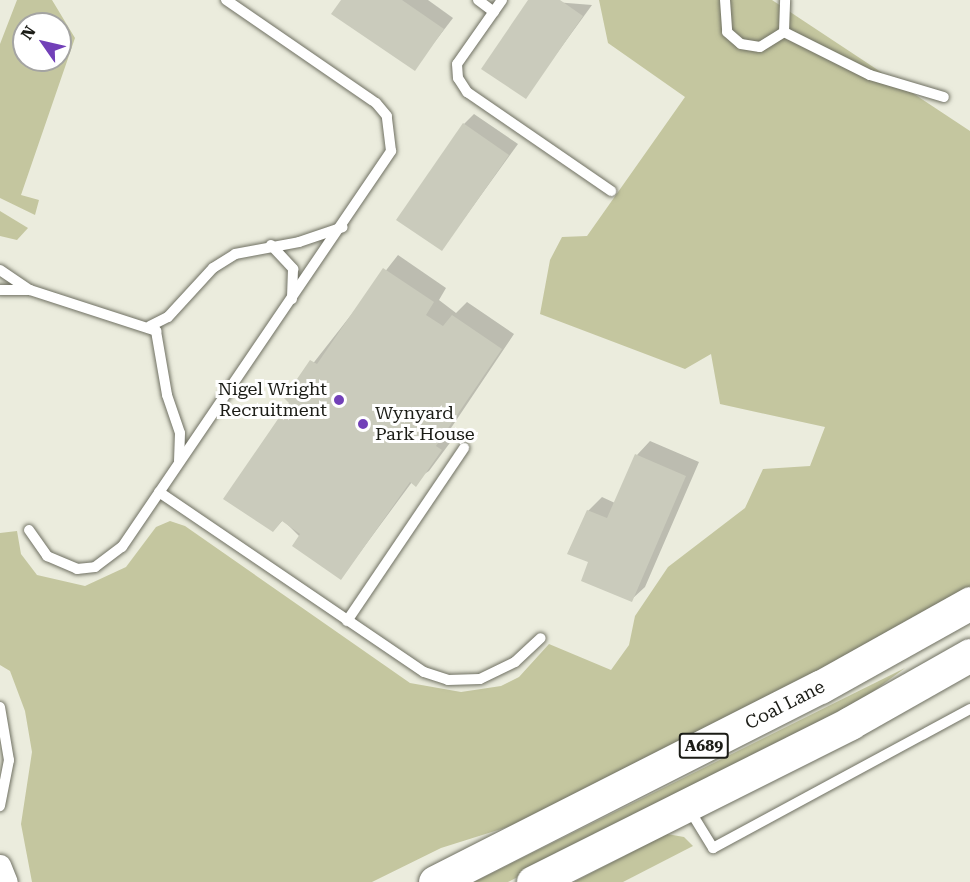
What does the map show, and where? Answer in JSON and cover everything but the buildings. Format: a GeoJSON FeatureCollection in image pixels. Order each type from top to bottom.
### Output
{"type":"FeatureCollection","features":[{"type":"Feature","properties":{"kind":"highway","name":"Coal Lane"},"geometry":{"type":"LineString","coordinates":[[435,882],[820,687],[970,603]]}},
{"type":"Feature","properties":{"kind":"highway","name":"A689"},"geometry":{"type":"LineString","coordinates":[[533,882],[685,803],[850,723],[970,655]]}},
{"type":"Feature","properties":{"kind":"street"},"geometry":{"type":"LineString","coordinates":[[0,864],[8,882]]}},
{"type":"Feature","properties":{"kind":"lane"},"geometry":{"type":"LineString","coordinates":[[29,530],[35,544],[61,565],[95,567],[122,547],[344,226],[391,151],[387,116],[226,0]]}},
{"type":"Feature","properties":{"kind":"lane"},"geometry":{"type":"LineString","coordinates":[[478,0],[494,12]]}},
{"type":"Feature","properties":{"kind":"lane"},"geometry":{"type":"LineString","coordinates":[[502,0],[457,64],[467,92],[611,191]]}},
{"type":"Feature","properties":{"kind":"lane"},"geometry":{"type":"LineString","coordinates":[[725,0],[723,23],[741,44],[760,47],[784,32]]}},
{"type":"Feature","properties":{"kind":"lane"},"geometry":{"type":"LineString","coordinates":[[784,32],[785,0]]}},
{"type":"Feature","properties":{"kind":"lane"},"geometry":{"type":"LineString","coordinates":[[784,32],[870,75],[944,97]]}},
{"type":"Feature","properties":{"kind":"lane"},"geometry":{"type":"LineString","coordinates":[[150,326],[168,317],[213,268],[235,254],[344,226]]}},
{"type":"Feature","properties":{"kind":"lane"},"geometry":{"type":"LineString","coordinates":[[271,245],[292,269],[292,299]]}},
{"type":"Feature","properties":{"kind":"lane"},"geometry":{"type":"LineString","coordinates":[[0,270],[30,290]]}},
{"type":"Feature","properties":{"kind":"lane"},"geometry":{"type":"LineString","coordinates":[[0,290],[30,290],[150,326],[160,341],[166,395],[180,433],[178,465]]}},
{"type":"Feature","properties":{"kind":"lane"},"geometry":{"type":"LineString","coordinates":[[347,621],[464,448]]}},
{"type":"Feature","properties":{"kind":"lane"},"geometry":{"type":"LineString","coordinates":[[159,492],[424,672],[448,680],[465,681],[500,670],[541,638]]}},
{"type":"Feature","properties":{"kind":"lane"},"geometry":{"type":"LineString","coordinates":[[0,707],[9,760],[0,806]]}},
{"type":"Feature","properties":{"kind":"lane"},"geometry":{"type":"LineString","coordinates":[[685,803],[713,848],[970,709]]}},
{"type":"Feature","properties":{"kind":"green space"},"geometry":{"type":"Polygon","coordinates":[[[17,0],[52,0],[59,12],[12,12],[17,0]]]}},
{"type":"Feature","properties":{"kind":"green space"},"geometry":{"type":"Polygon","coordinates":[[[599,0],[772,0],[970,131],[970,588],[855,656],[520,823],[441,848],[372,882],[32,882],[21,824],[32,752],[25,711],[10,671],[0,665],[0,533],[17,531],[21,554],[37,575],[85,586],[126,567],[156,527],[170,521],[185,526],[410,683],[461,692],[501,686],[519,677],[549,644],[611,670],[629,645],[635,616],[668,567],[745,508],[763,469],[810,466],[825,427],[720,404],[711,354],[685,369],[540,314],[550,260],[562,237],[587,236],[685,97],[608,43],[599,0]]]}},
{"type":"Feature","properties":{"kind":"green space"},"geometry":{"type":"Polygon","coordinates":[[[12,13],[12,72],[63,72],[21,195],[39,200],[35,215],[0,198],[0,44],[12,13]]]}},
{"type":"Feature","properties":{"kind":"green space"},"geometry":{"type":"Polygon","coordinates":[[[0,211],[28,228],[17,240],[0,236],[0,211]]]}},
{"type":"Feature","properties":{"kind":"green space"},"geometry":{"type":"Polygon","coordinates":[[[905,668],[867,696],[724,773],[508,882],[474,882],[905,668]]]}},
{"type":"Feature","properties":{"kind":"green space"},"geometry":{"type":"Polygon","coordinates":[[[667,834],[684,837],[693,846],[623,882],[574,882],[667,834]]]}},
{"type":"Feature","properties":{"kind":"place","name":"Nigel Wright Recruitment"},"geometry":{"type":"Point","coordinates":[339,400]}},
{"type":"Feature","properties":{"kind":"place","name":"Wynyard Park House"},"geometry":{"type":"Point","coordinates":[363,424]}}]}
